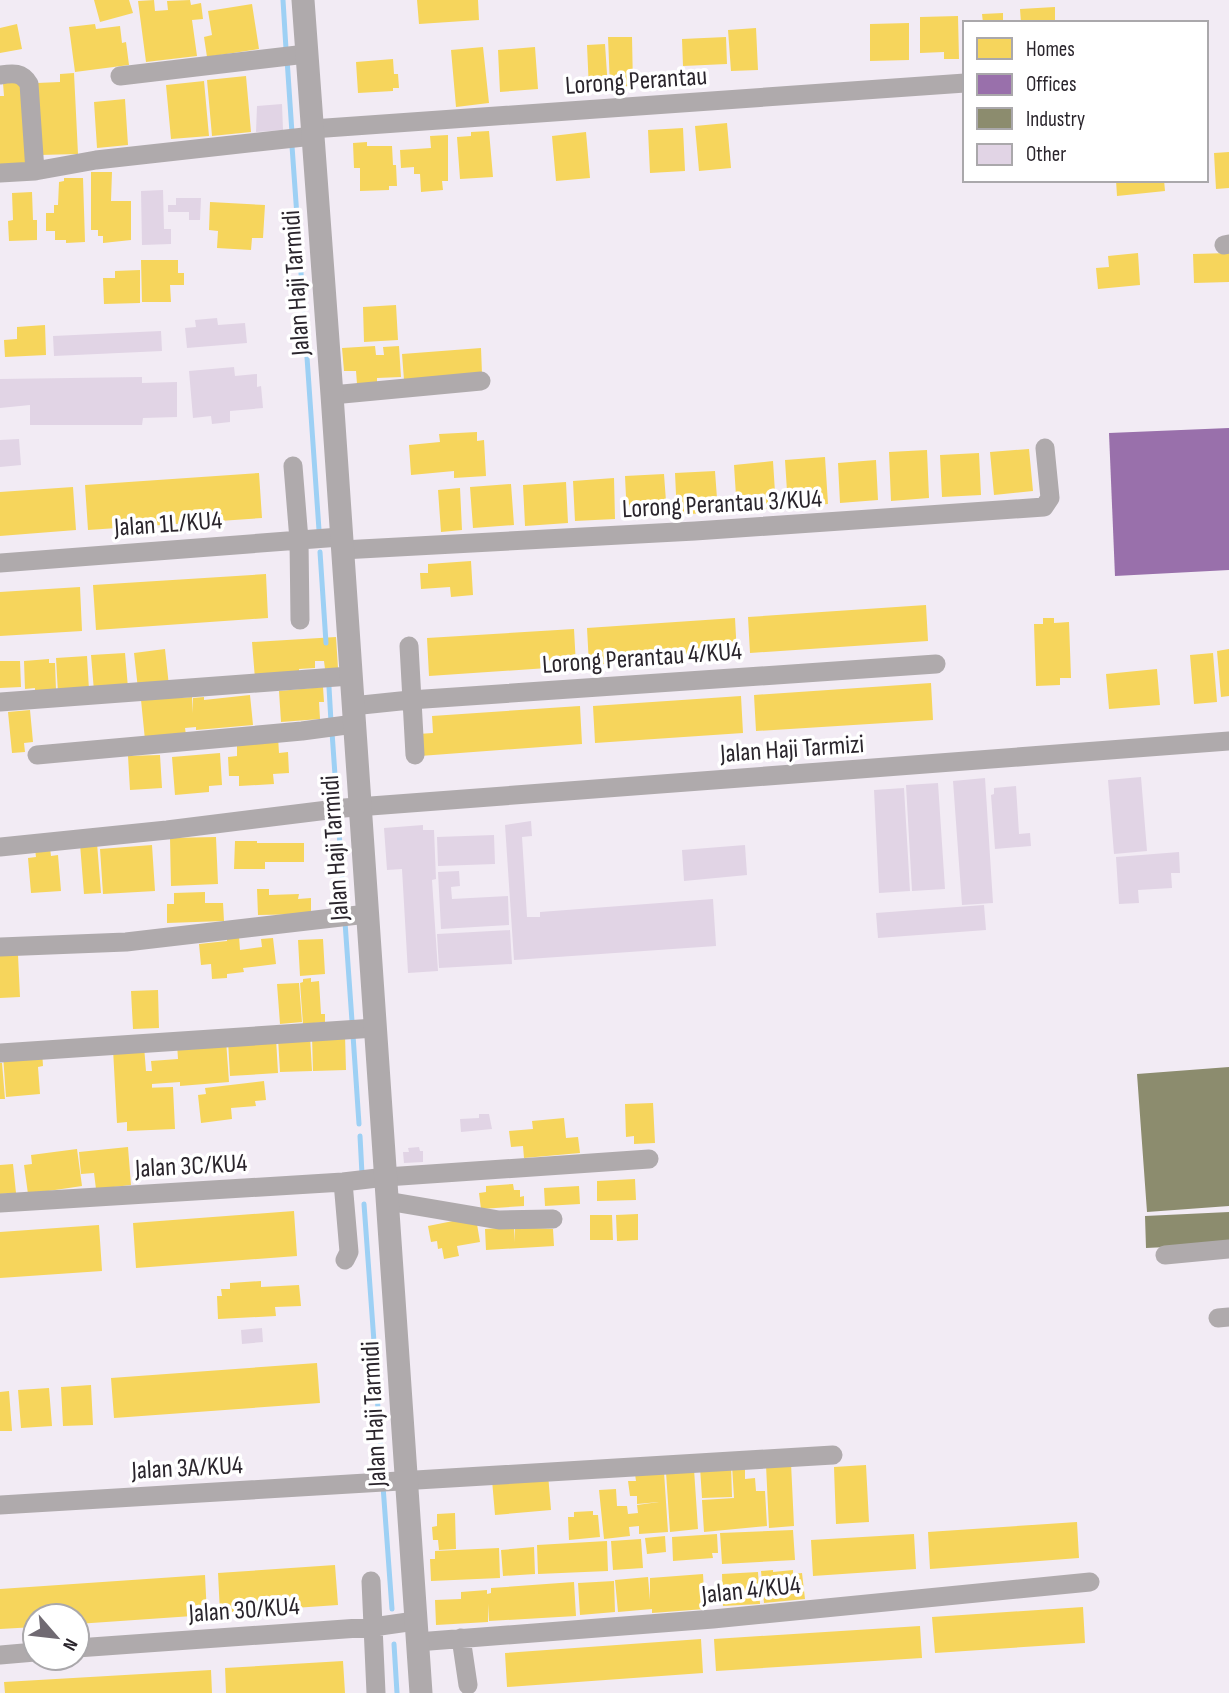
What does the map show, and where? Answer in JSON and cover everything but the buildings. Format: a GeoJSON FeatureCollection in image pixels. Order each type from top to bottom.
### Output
{"type":"FeatureCollection","features":[{"type":"Feature","properties":{"kind":"street","name":"Jalan Haji Tarmidi"},"geometry":{"type":"LineString","coordinates":[[303,0],[309,134],[332,395],[360,808],[360,914],[375,1028],[386,1177],[390,1481],[416,1632],[421,1693]]}},
{"type":"Feature","properties":{"kind":"street"},"geometry":{"type":"LineString","coordinates":[[120,76],[306,54]]}},
{"type":"Feature","properties":{"kind":"street"},"geometry":{"type":"LineString","coordinates":[[0,75],[19,74],[25,77],[29,84],[35,172]]}},
{"type":"Feature","properties":{"kind":"street","name":"Lorong Perantau"},"geometry":{"type":"LineString","coordinates":[[0,173],[35,172],[96,160],[309,134],[963,83]]}},
{"type":"Feature","properties":{"kind":"street"},"geometry":{"type":"LineString","coordinates":[[332,395],[481,382]]}},
{"type":"Feature","properties":{"kind":"street","name":"Lorong Perantau 3/KU4"},"geometry":{"type":"LineString","coordinates":[[341,543],[736,529],[1044,507],[1050,498],[1045,448]]}},
{"type":"Feature","properties":{"kind":"street"},"geometry":{"type":"LineString","coordinates":[[293,466],[299,540],[300,620]]}},
{"type":"Feature","properties":{"kind":"street","name":"Jalan 1L/KU4"},"geometry":{"type":"LineString","coordinates":[[0,563],[299,540],[341,543]]}},
{"type":"Feature","properties":{"kind":"street"},"geometry":{"type":"LineString","coordinates":[[409,646],[415,755]]}},
{"type":"Feature","properties":{"kind":"street","name":"Lorong Perantau 4/KU4"},"geometry":{"type":"LineString","coordinates":[[37,755],[353,715],[410,699],[936,664]]}},
{"type":"Feature","properties":{"kind":"street"},"geometry":{"type":"LineString","coordinates":[[0,702],[350,676]]}},
{"type":"Feature","properties":{"kind":"street","name":"Jalan Haji Tarmizi"},"geometry":{"type":"LineString","coordinates":[[0,847],[153,832],[309,811],[1229,741]]}},
{"type":"Feature","properties":{"kind":"street"},"geometry":{"type":"LineString","coordinates":[[0,947],[126,942],[360,914]]}},
{"type":"Feature","properties":{"kind":"street"},"geometry":{"type":"LineString","coordinates":[[0,1052],[375,1028]]}},
{"type":"Feature","properties":{"kind":"street","name":"Jalan 3C/KU4"},"geometry":{"type":"LineString","coordinates":[[0,1203],[343,1182],[649,1159]]}},
{"type":"Feature","properties":{"kind":"street"},"geometry":{"type":"LineString","coordinates":[[343,1182],[349,1252],[345,1260]]}},
{"type":"Feature","properties":{"kind":"street"},"geometry":{"type":"LineString","coordinates":[[387,1201],[430,1206],[499,1220],[553,1219]]}},
{"type":"Feature","properties":{"kind":"street"},"geometry":{"type":"LineString","coordinates":[[1165,1255],[1229,1249]]}},
{"type":"Feature","properties":{"kind":"street","name":"Jalan 3A/KU4"},"geometry":{"type":"LineString","coordinates":[[0,1505],[833,1455]]}},
{"type":"Feature","properties":{"kind":"street"},"geometry":{"type":"LineString","coordinates":[[371,1581],[376,1693]]}},
{"type":"Feature","properties":{"kind":"street","name":"Jalan 4/KU4"},"geometry":{"type":"LineString","coordinates":[[416,1632],[461,1638],[713,1619],[1090,1582]]}},
{"type":"Feature","properties":{"kind":"street","name":"Jalan 30/KU4"},"geometry":{"type":"LineString","coordinates":[[91,1647],[373,1627],[416,1632]]}},
{"type":"Feature","properties":{"kind":"street"},"geometry":{"type":"LineString","coordinates":[[461,1638],[468,1685]]}},
{"type":"Feature","properties":{"kind":"street"},"geometry":{"type":"LineString","coordinates":[[0,1655],[21,1653]]}},
{"type":"Feature","properties":{"kind":"waterway"},"geometry":{"type":"LineString","coordinates":[[283,0],[286,49]]}},
{"type":"Feature","properties":{"kind":"waterway"},"geometry":{"type":"LineString","coordinates":[[287,59],[292,133]]}},
{"type":"Feature","properties":{"kind":"waterway"},"geometry":{"type":"LineString","coordinates":[[292,146],[303,301]]}},
{"type":"Feature","properties":{"kind":"waterway"},"geometry":{"type":"LineString","coordinates":[[304,314],[319,530]]}},
{"type":"Feature","properties":{"kind":"waterway"},"geometry":{"type":"LineString","coordinates":[[320,552],[326,643]]}},
{"type":"Feature","properties":{"kind":"waterway"},"geometry":{"type":"LineString","coordinates":[[329,687],[331,722]]}},
{"type":"Feature","properties":{"kind":"waterway"},"geometry":{"type":"LineString","coordinates":[[332,732],[337,804]]}},
{"type":"Feature","properties":{"kind":"waterway"},"geometry":{"type":"LineString","coordinates":[[338,814],[344,912]]}},
{"type":"Feature","properties":{"kind":"waterway"},"geometry":{"type":"LineString","coordinates":[[345,922],[352,1021]]}},
{"type":"Feature","properties":{"kind":"waterway"},"geometry":{"type":"LineString","coordinates":[[353,1035],[359,1124]]}},
{"type":"Feature","properties":{"kind":"waterway"},"geometry":{"type":"LineString","coordinates":[[360,1136],[362,1174]]}},
{"type":"Feature","properties":{"kind":"waterway"},"geometry":{"type":"LineString","coordinates":[[364,1204],[374,1342]]}},
{"type":"Feature","properties":{"kind":"waterway"},"geometry":{"type":"LineString","coordinates":[[375,1368],[383,1476]]}},
{"type":"Feature","properties":{"kind":"waterway"},"geometry":{"type":"LineString","coordinates":[[383,1486],[392,1609]]}},
{"type":"Feature","properties":{"kind":"waterway"},"geometry":{"type":"LineString","coordinates":[[394,1644],[397,1693]]}}]}
